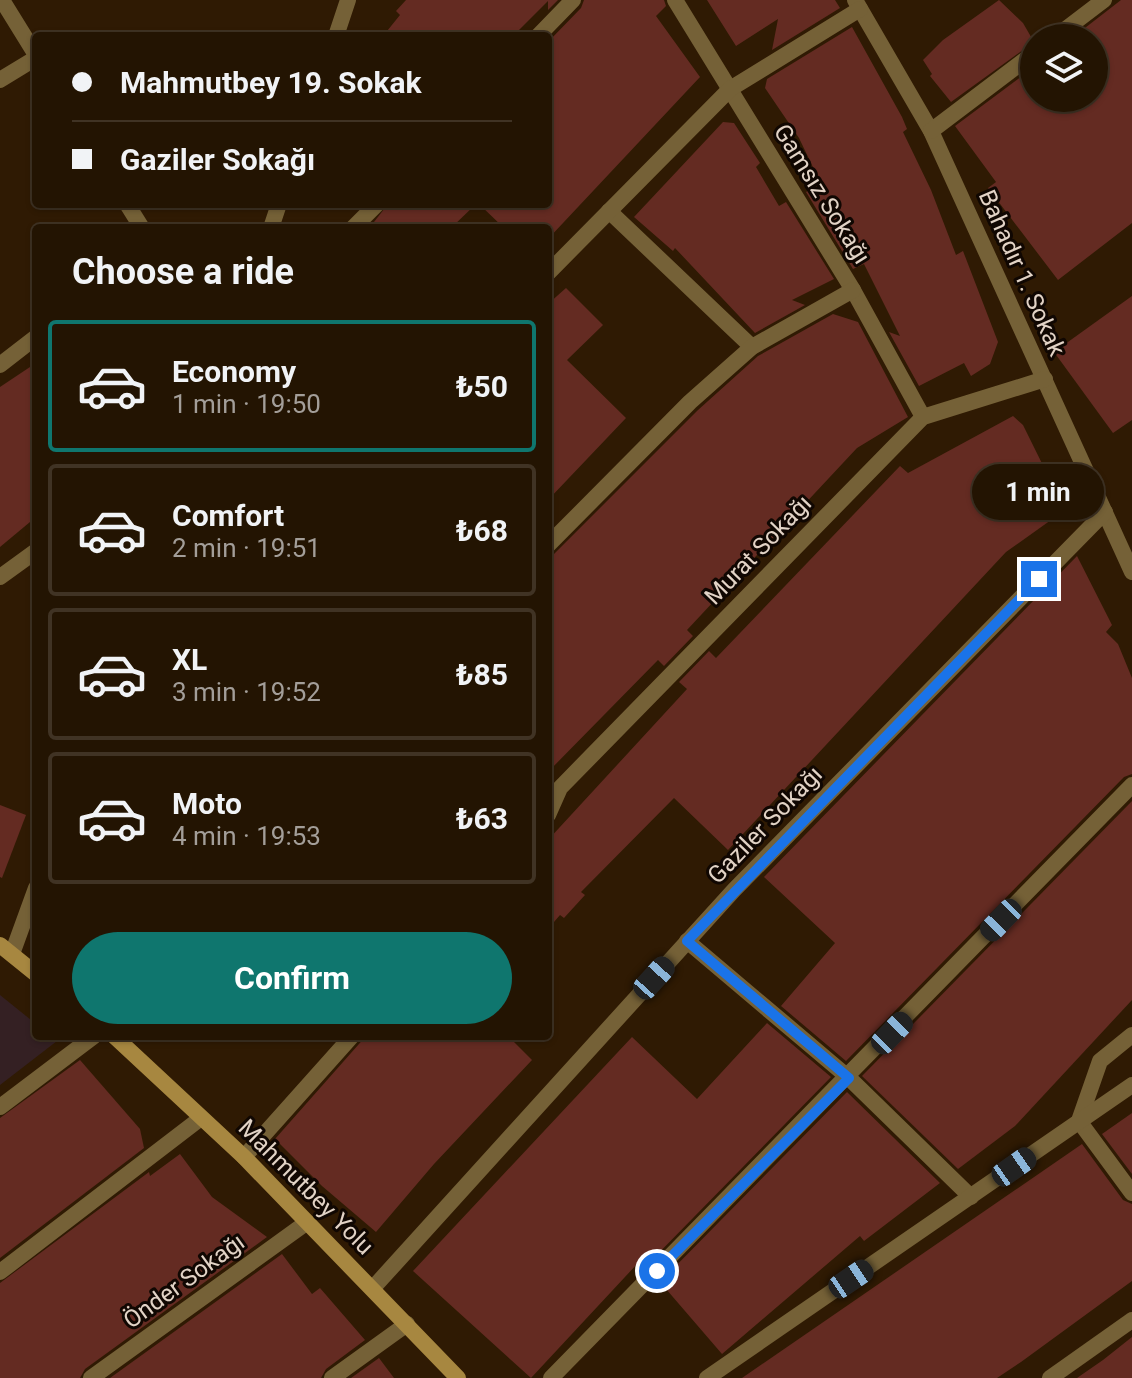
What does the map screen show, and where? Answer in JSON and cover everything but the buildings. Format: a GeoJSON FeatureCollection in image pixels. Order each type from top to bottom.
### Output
{"type":"FeatureCollection","features":[{"type":"Feature","properties":{"kind":"main road"},"geometry":{"type":"LineString","coordinates":[[6,950],[32,971]]}},
{"type":"Feature","properties":{"kind":"main road","name":"Mahmutbey Yolu"},"geometry":{"type":"LineString","coordinates":[[118,1040],[244,1157],[458,1378]]}},
{"type":"Feature","properties":{"kind":"street"},"geometry":{"type":"LineString","coordinates":[[2,0],[32,49]]}},
{"type":"Feature","properties":{"kind":"street"},"geometry":{"type":"LineString","coordinates":[[337,32],[348,0]]}},
{"type":"Feature","properties":{"kind":"street"},"geometry":{"type":"LineString","coordinates":[[542,32],[573,0]]}},
{"type":"Feature","properties":{"kind":"street","name":"Gamsız Sokağı"},"geometry":{"type":"LineString","coordinates":[[675,0],[853,290],[923,417]]}},
{"type":"Feature","properties":{"kind":"street"},"geometry":{"type":"LineString","coordinates":[[1072,24],[1104,0]]}},
{"type":"Feature","properties":{"kind":"street"},"geometry":{"type":"LineString","coordinates":[[552,269],[730,89],[858,5]]}},
{"type":"Feature","properties":{"kind":"street","name":"Bahadır 1. Sokak"},"geometry":{"type":"LineString","coordinates":[[858,5],[931,131],[1132,572]]}},
{"type":"Feature","properties":{"kind":"street"},"geometry":{"type":"LineString","coordinates":[[0,80],[32,59]]}},
{"type":"Feature","properties":{"kind":"street"},"geometry":{"type":"LineString","coordinates":[[931,131],[1020,64]]}},
{"type":"Feature","properties":{"kind":"street"},"geometry":{"type":"LineString","coordinates":[[357,224],[373,208]]}},
{"type":"Feature","properties":{"kind":"street"},"geometry":{"type":"LineString","coordinates":[[609,211],[752,347]]}},
{"type":"Feature","properties":{"kind":"street"},"geometry":{"type":"LineString","coordinates":[[552,541],[690,402],[752,347],[853,290]]}},
{"type":"Feature","properties":{"kind":"street"},"geometry":{"type":"LineString","coordinates":[[0,365],[32,340]]}},
{"type":"Feature","properties":{"kind":"street","name":"Murat Sokağı"},"geometry":{"type":"LineString","coordinates":[[552,806],[560,788],[923,417],[1045,379]]}},
{"type":"Feature","properties":{"kind":"street","name":"Gaziler Sokağı"},"geometry":{"type":"LineString","coordinates":[[373,1288],[687,941],[1105,512]]}},
{"type":"Feature","properties":{"kind":"street"},"geometry":{"type":"LineString","coordinates":[[0,577],[32,554]]}},
{"type":"Feature","properties":{"kind":"street"},"geometry":{"type":"LineString","coordinates":[[551,1378],[849,1078],[1132,785]]}},
{"type":"Feature","properties":{"kind":"street"},"geometry":{"type":"LineString","coordinates":[[6,950],[32,896]]}},
{"type":"Feature","properties":{"kind":"street"},"geometry":{"type":"LineString","coordinates":[[687,941],[849,1078],[971,1197]]}},
{"type":"Feature","properties":{"kind":"street"},"geometry":{"type":"LineString","coordinates":[[1079,1121],[1100,1061],[1132,1035]]}},
{"type":"Feature","properties":{"kind":"street"},"geometry":{"type":"LineString","coordinates":[[0,1107],[89,1040]]}},
{"type":"Feature","properties":{"kind":"street"},"geometry":{"type":"LineString","coordinates":[[244,1157],[348,1040]]}},
{"type":"Feature","properties":{"kind":"street"},"geometry":{"type":"LineString","coordinates":[[707,1378],[1132,1085]]}},
{"type":"Feature","properties":{"kind":"street"},"geometry":{"type":"LineString","coordinates":[[0,1272],[201,1118]]}},
{"type":"Feature","properties":{"kind":"street"},"geometry":{"type":"LineString","coordinates":[[1079,1121],[1132,1193]]}},
{"type":"Feature","properties":{"kind":"street","name":"Önder Sokağı"},"geometry":{"type":"LineString","coordinates":[[91,1378],[306,1223]]}},
{"type":"Feature","properties":{"kind":"street"},"geometry":{"type":"LineString","coordinates":[[1050,1378],[1132,1320]]}},
{"type":"Feature","properties":{"kind":"street"},"geometry":{"type":"LineString","coordinates":[[332,1378],[407,1324]]}},
{"type":"Feature","properties":{"kind":"shaded area"},"geometry":{"type":"Polygon","coordinates":[[[0,995],[32,1021],[32,1040],[57,1041],[0,1085],[0,995]]]}},
{"type":"Feature","properties":{"kind":"route"},"geometry":{"type":"LineString","coordinates":[[657,1271],[849,1078],[687,941],[1039,579]]}}]}
